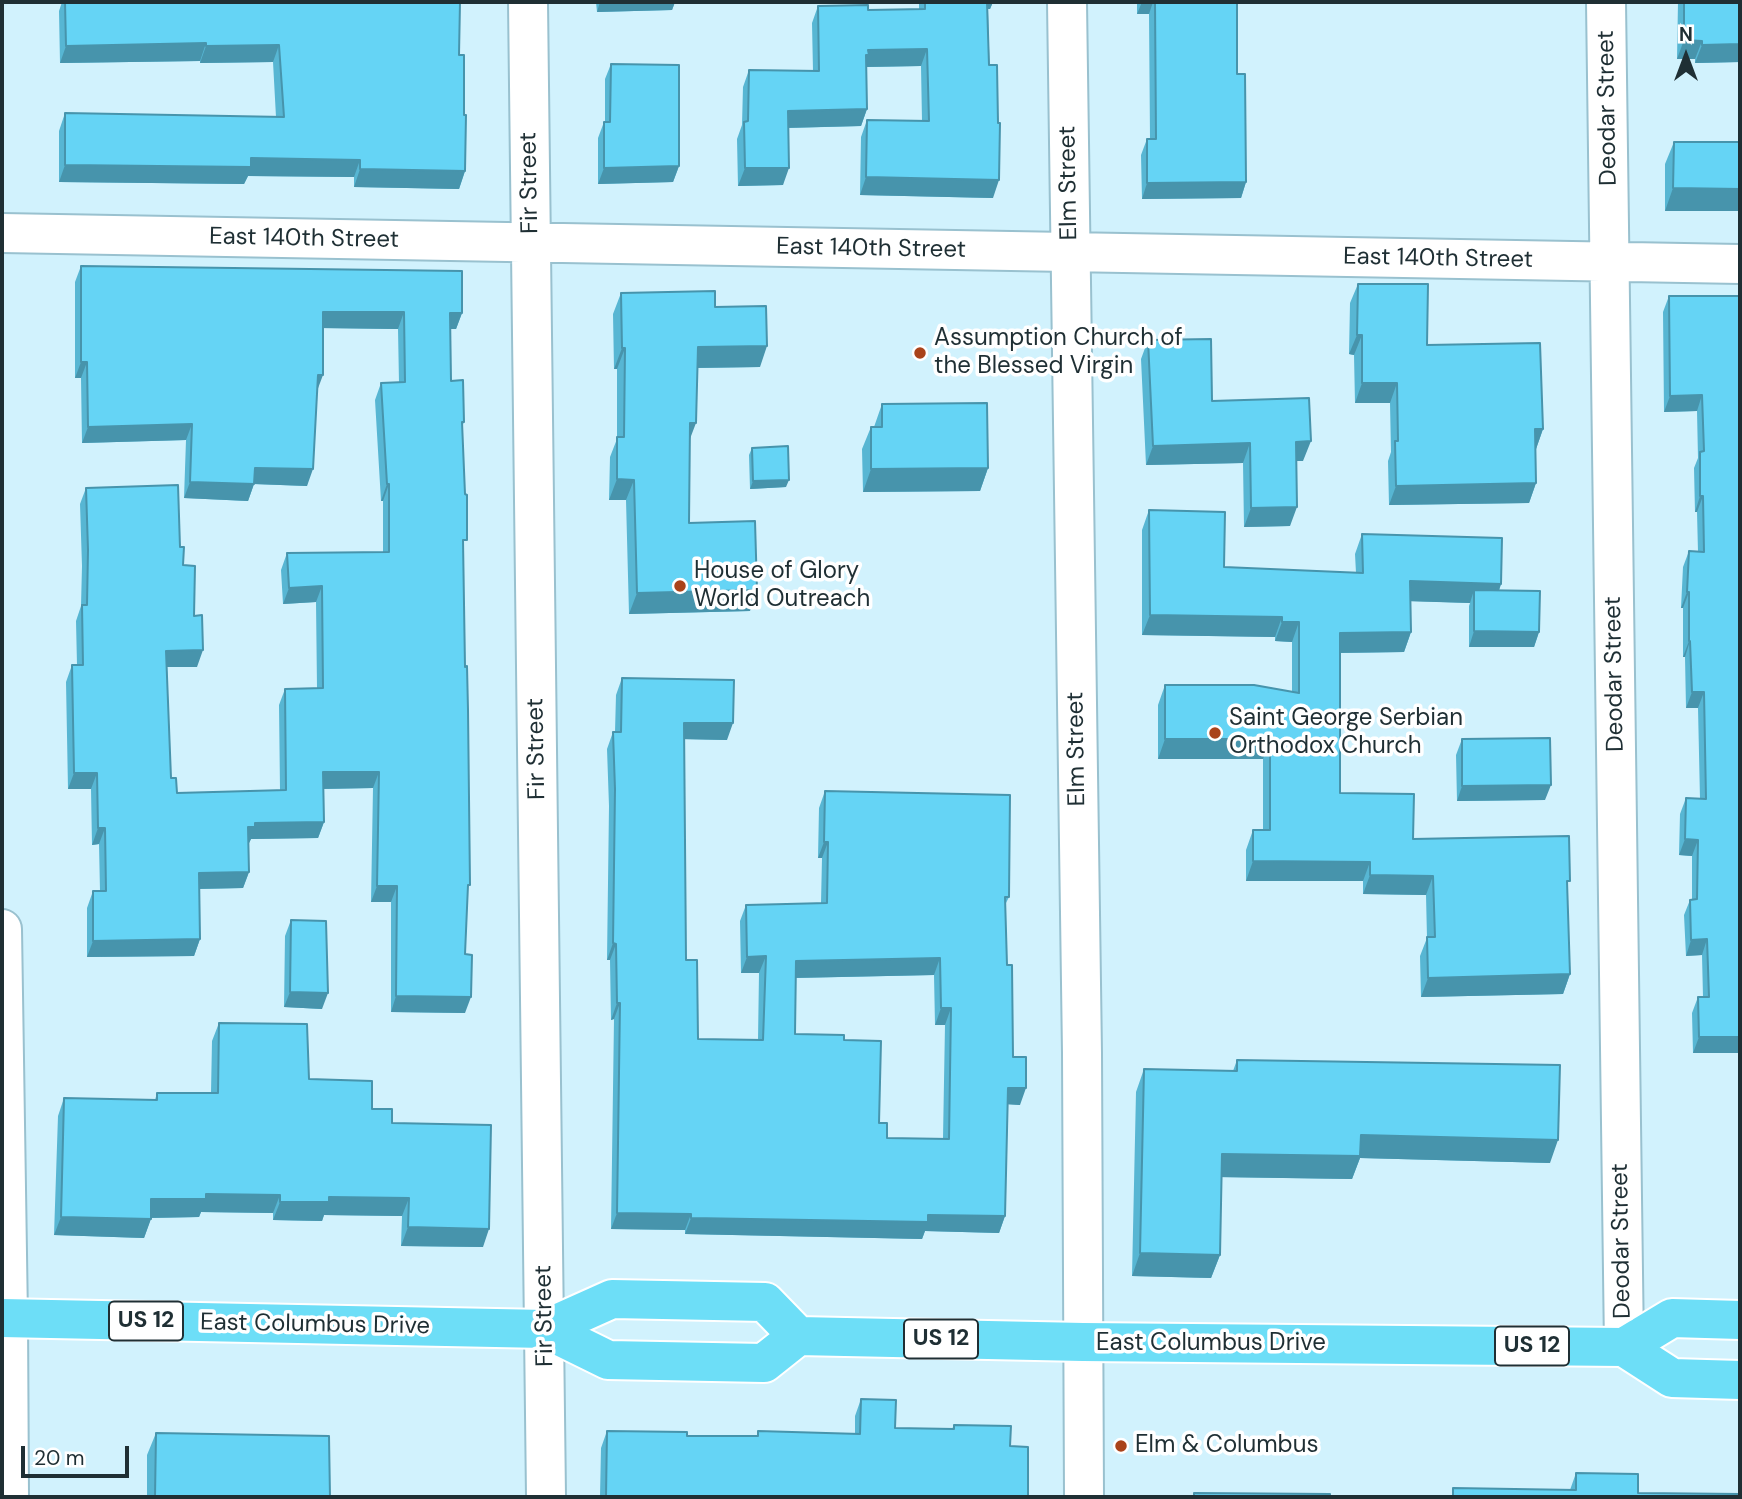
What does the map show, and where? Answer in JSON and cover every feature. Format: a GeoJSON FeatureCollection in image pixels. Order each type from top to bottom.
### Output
{"type":"FeatureCollection","features":[{"type":"Feature","properties":{"kind":"main road","name":"East Columbus Drive"},"geometry":{"type":"LineString","coordinates":[[545,1329],[612,1298],[765,1302],[798,1336]]}},
{"type":"Feature","properties":{"kind":"main road","name":"East Columbus Drive"},"geometry":{"type":"LineString","coordinates":[[5,1318],[545,1329],[608,1360],[764,1363],[798,1336],[1083,1342],[1624,1347]]}},
{"type":"Feature","properties":{"kind":"main road"},"geometry":{"type":"LineString","coordinates":[[1740,1320],[1672,1318],[1624,1347],[1672,1378],[1740,1380]]}},
{"type":"Feature","properties":{"kind":"street","name":"Fir Street"},"geometry":{"type":"LineString","coordinates":[[528,2],[546,1497]]}},
{"type":"Feature","properties":{"kind":"street","name":"Elm Street"},"geometry":{"type":"LineString","coordinates":[[1067,2],[1082,1053],[1084,1497]]}},
{"type":"Feature","properties":{"kind":"street","name":"Deodar Street"},"geometry":{"type":"LineString","coordinates":[[1606,2],[1624,1347]]}},
{"type":"Feature","properties":{"kind":"street","name":"East 140th Street"},"geometry":{"type":"LineString","coordinates":[[2,233],[1740,264]]}},
{"type":"Feature","properties":{"kind":"street"},"geometry":{"type":"LineString","coordinates":[[2,929],[9,1497]]}},
{"type":"Feature","properties":{"kind":"building"},"geometry":{"type":"Polygon","coordinates":[[[65,2],[460,2],[459,55],[464,55],[466,115],[465,171],[360,169],[360,160],[251,158],[251,167],[65,165],[65,113],[284,117],[279,45],[206,46],[206,43],[66,46],[65,2]]]}},
{"type":"Feature","properties":{"kind":"building"},"geometry":{"type":"Polygon","coordinates":[[[925,2],[987,2],[989,65],[997,65],[999,180],[866,177],[867,120],[929,121],[927,49],[868,50],[867,109],[788,111],[789,168],[745,168],[744,122],[748,121],[749,70],[819,71],[818,6],[868,5],[868,10],[925,9],[925,2]]]}},
{"type":"Feature","properties":{"kind":"building"},"geometry":{"type":"Polygon","coordinates":[[[1155,2],[1237,2],[1237,74],[1245,74],[1246,182],[1147,183],[1147,139],[1156,139],[1155,2]]]}},
{"type":"Feature","properties":{"kind":"building"},"geometry":{"type":"Polygon","coordinates":[[[1684,2],[1740,2],[1740,44],[1702,45],[1702,41],[1684,40],[1684,2]]]}},
{"type":"Feature","properties":{"kind":"building"},"geometry":{"type":"Polygon","coordinates":[[[611,64],[679,65],[679,166],[604,168],[604,122],[610,122],[611,64]]]}},
{"type":"Feature","properties":{"kind":"building"},"geometry":{"type":"Polygon","coordinates":[[[1674,142],[1740,142],[1740,189],[1673,188],[1674,142]]]}},
{"type":"Feature","properties":{"kind":"building"},"geometry":{"type":"Polygon","coordinates":[[[81,266],[462,271],[462,313],[450,313],[451,381],[463,380],[462,422],[467,495],[467,540],[463,540],[470,885],[465,954],[472,955],[471,997],[396,996],[397,886],[377,886],[379,772],[323,772],[324,822],[255,823],[255,827],[248,827],[249,872],[199,873],[200,939],[93,941],[93,891],[106,891],[105,828],[98,828],[97,773],[74,773],[72,665],[83,665],[82,605],[87,605],[88,550],[86,488],[178,485],[180,547],[184,547],[183,565],[195,566],[194,616],[202,615],[203,650],[166,651],[171,778],[176,778],[177,793],[286,790],[285,689],[323,688],[322,586],[289,588],[287,553],[389,552],[389,484],[381,383],[405,382],[404,312],[323,312],[323,375],[318,375],[313,469],[255,468],[254,484],[190,482],[192,424],[88,427],[87,362],[81,362],[81,266]]]}},
{"type":"Feature","properties":{"kind":"building"},"geometry":{"type":"Polygon","coordinates":[[[1358,284],[1428,284],[1427,345],[1540,343],[1543,429],[1535,429],[1536,483],[1396,486],[1397,383],[1362,383],[1362,335],[1357,335],[1358,284]]]}},
{"type":"Feature","properties":{"kind":"building"},"geometry":{"type":"Polygon","coordinates":[[[715,291],[715,307],[766,306],[767,346],[698,347],[696,423],[690,423],[689,523],[755,521],[757,590],[637,593],[634,480],[617,479],[617,437],[624,437],[625,348],[622,348],[621,293],[715,291]]]}},
{"type":"Feature","properties":{"kind":"building"},"geometry":{"type":"Polygon","coordinates":[[[1669,296],[1740,296],[1740,1037],[1699,1037],[1698,997],[1709,997],[1707,939],[1691,940],[1690,900],[1697,899],[1698,840],[1685,839],[1686,798],[1706,799],[1704,692],[1692,692],[1687,592],[1689,551],[1704,552],[1703,496],[1700,496],[1700,452],[1704,451],[1702,395],[1670,396],[1669,296]]]}},
{"type":"Feature","properties":{"kind":"building"},"geometry":{"type":"Polygon","coordinates":[[[1211,339],[1212,401],[1309,398],[1311,441],[1296,442],[1297,507],[1251,508],[1250,443],[1153,446],[1148,340],[1211,339]]]}},
{"type":"Feature","properties":{"kind":"building"},"geometry":{"type":"Polygon","coordinates":[[[987,403],[988,468],[871,469],[871,427],[882,427],[882,404],[987,403]]]}},
{"type":"Feature","properties":{"kind":"building"},"geometry":{"type":"Polygon","coordinates":[[[788,446],[789,480],[753,481],[752,448],[788,446]]]}},
{"type":"Feature","properties":{"kind":"building"},"geometry":{"type":"Polygon","coordinates":[[[1149,510],[1225,512],[1224,567],[1363,573],[1362,534],[1502,538],[1501,584],[1410,581],[1411,632],[1340,633],[1340,793],[1414,794],[1413,839],[1569,836],[1570,881],[1567,881],[1570,974],[1428,978],[1427,937],[1435,937],[1433,876],[1370,875],[1370,862],[1253,861],[1253,830],[1270,830],[1270,739],[1165,739],[1165,685],[1254,685],[1299,693],[1299,622],[1282,622],[1282,617],[1150,615],[1149,510]]]}},
{"type":"Feature","properties":{"kind":"building"},"geometry":{"type":"Polygon","coordinates":[[[1474,590],[1540,591],[1539,632],[1474,631],[1474,590]]]}},
{"type":"Feature","properties":{"kind":"building"},"geometry":{"type":"Polygon","coordinates":[[[622,678],[734,680],[733,723],[684,723],[686,960],[697,960],[698,1039],[763,1040],[766,956],[747,957],[746,905],[827,903],[825,791],[1010,795],[1009,897],[1005,897],[1007,965],[1012,965],[1013,1057],[1026,1057],[1026,1088],[1008,1088],[1005,1216],[928,1215],[928,1222],[691,1218],[691,1214],[617,1213],[620,1003],[617,1003],[616,944],[613,943],[613,732],[621,732],[622,678]],[[940,958],[796,961],[795,1034],[844,1035],[844,1040],[881,1041],[879,1123],[887,1123],[887,1138],[949,1139],[951,1008],[941,1008],[940,958]]]}},
{"type":"Feature","properties":{"kind":"building"},"geometry":{"type":"Polygon","coordinates":[[[1550,738],[1551,785],[1462,786],[1462,739],[1550,738]]]}},
{"type":"Feature","properties":{"kind":"building"},"geometry":{"type":"Polygon","coordinates":[[[291,920],[326,921],[328,993],[290,992],[291,920]]]}},
{"type":"Feature","properties":{"kind":"building"},"geometry":{"type":"Polygon","coordinates":[[[219,1023],[307,1024],[309,1079],[372,1081],[372,1109],[392,1109],[392,1123],[491,1125],[489,1229],[408,1227],[409,1198],[329,1197],[329,1202],[280,1202],[280,1195],[206,1194],[206,1199],[151,1199],[151,1219],[61,1217],[64,1098],[157,1100],[157,1093],[218,1093],[219,1023]]]}},
{"type":"Feature","properties":{"kind":"building"},"geometry":{"type":"Polygon","coordinates":[[[1237,1060],[1560,1065],[1558,1140],[1361,1135],[1360,1156],[1222,1154],[1220,1255],[1140,1253],[1144,1069],[1237,1071],[1237,1060]]]}},
{"type":"Feature","properties":{"kind":"building"},"geometry":{"type":"Polygon","coordinates":[[[861,1399],[896,1400],[895,1428],[1011,1426],[1010,1446],[1028,1447],[1028,1497],[606,1497],[607,1431],[687,1432],[687,1436],[758,1436],[758,1431],[860,1434],[861,1399]]]}},
{"type":"Feature","properties":{"kind":"building"},"geometry":{"type":"Polygon","coordinates":[[[156,1433],[329,1436],[330,1497],[155,1497],[156,1433]]]}},
{"type":"Feature","properties":{"kind":"building"},"geometry":{"type":"Polygon","coordinates":[[[1576,1473],[1638,1474],[1638,1493],[1740,1494],[1740,1497],[1453,1497],[1453,1488],[1576,1490],[1576,1473]]]}},
{"type":"Feature","properties":{"kind":"building"},"geometry":{"type":"Polygon","coordinates":[[[1194,1493],[1330,1494],[1330,1497],[1194,1497],[1194,1493]]]}},
{"type":"Feature","properties":{"kind":"place","name":"Assumption Church of the Blessed Virgin"},"geometry":{"type":"Point","coordinates":[920,353]}},
{"type":"Feature","properties":{"kind":"place","name":"House of Glory World Outreach"},"geometry":{"type":"Point","coordinates":[680,586]}},
{"type":"Feature","properties":{"kind":"place","name":"Saint George Serbian Orthodox Church"},"geometry":{"type":"Point","coordinates":[1215,733]}},
{"type":"Feature","properties":{"kind":"place","name":"Elm & Columbus"},"geometry":{"type":"Point","coordinates":[1121,1446]}}]}
